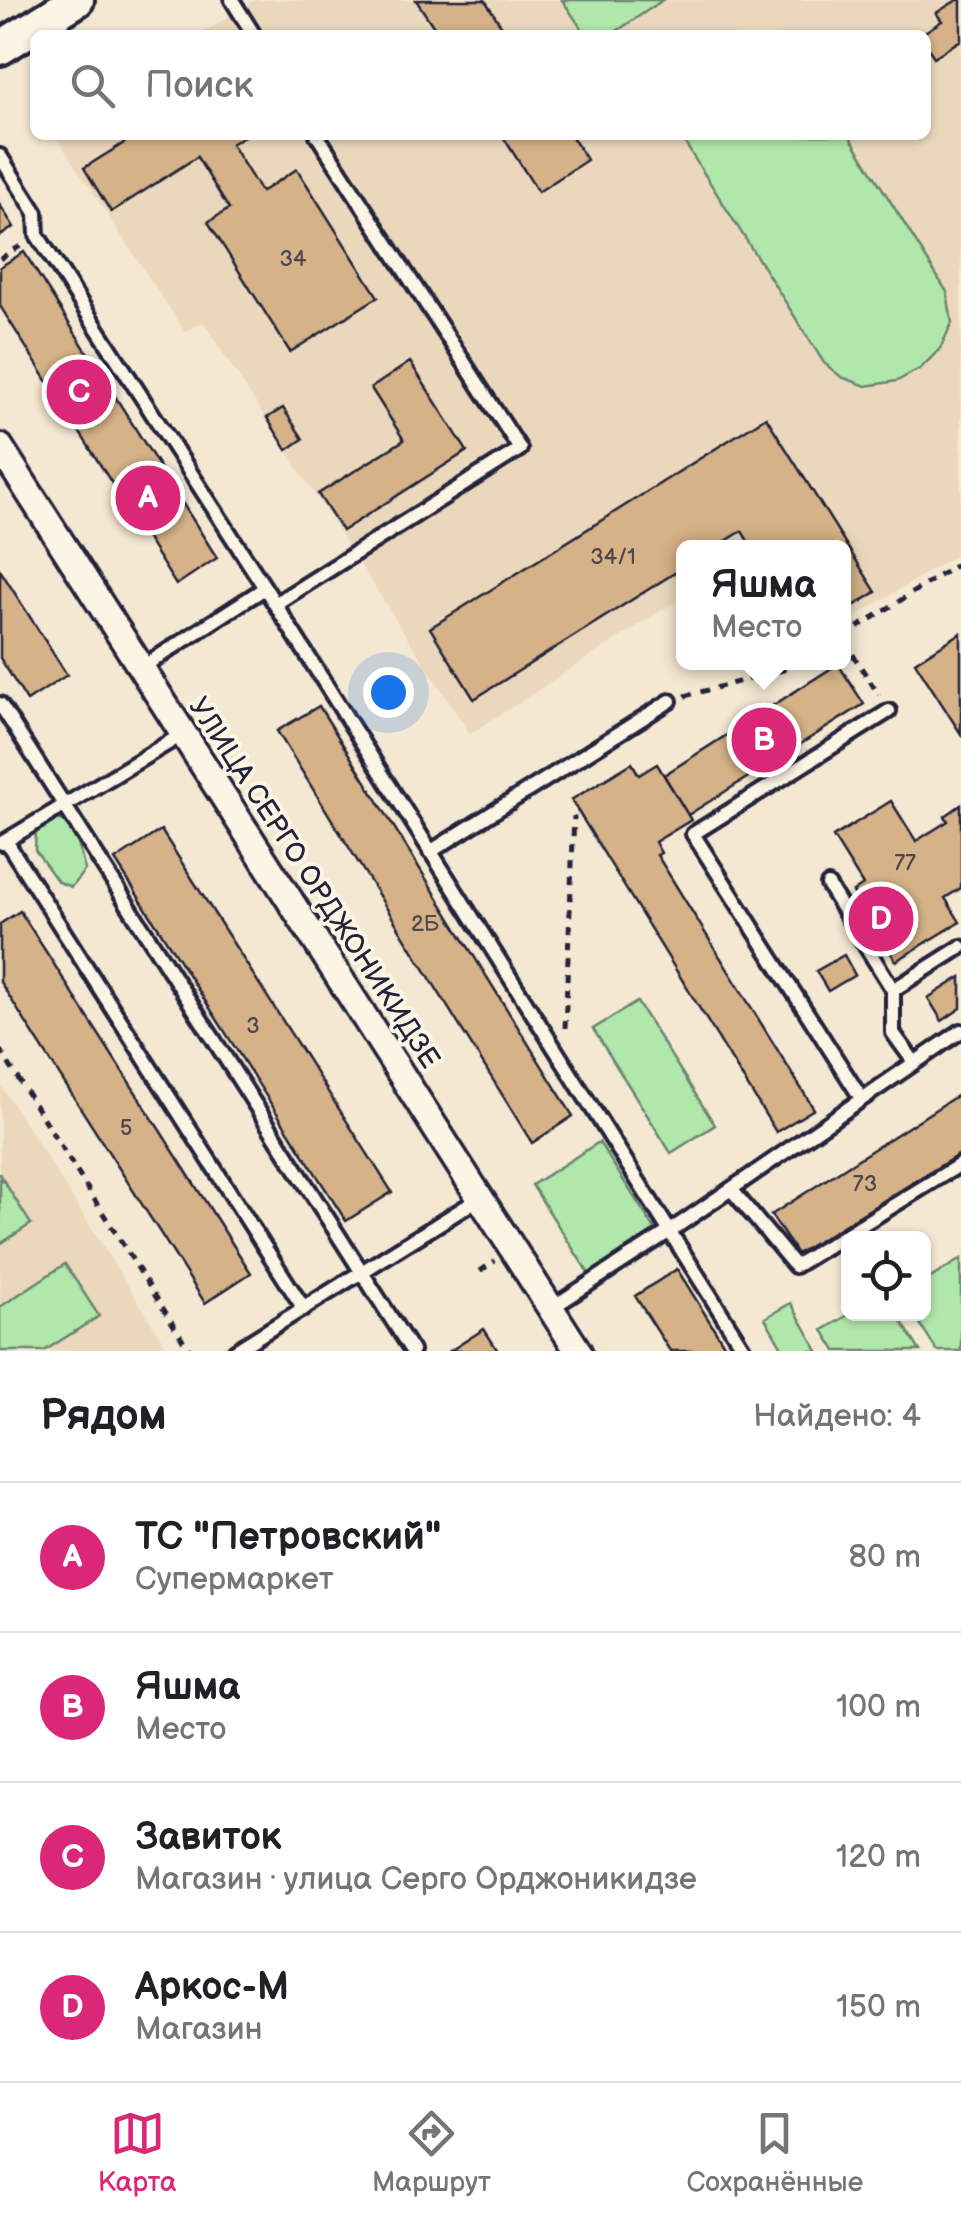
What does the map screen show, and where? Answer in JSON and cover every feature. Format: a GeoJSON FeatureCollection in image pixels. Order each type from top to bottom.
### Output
{"type":"FeatureCollection","features":[{"type":"Feature","properties":{"kind":"street"},"geometry":{"type":"LineString","coordinates":[[0,48],[77,0]]}},
{"type":"Feature","properties":{"kind":"street","name":"УЛИЦА СЕРГО ОРДЖОНИКИДЗЕ"},"geometry":{"type":"LineString","coordinates":[[0,447],[578,1351]]}},
{"type":"Feature","properties":{"kind":"lane"},"geometry":{"type":"LineString","coordinates":[[232,0],[251,30]]}},
{"type":"Feature","properties":{"kind":"lane"},"geometry":{"type":"LineString","coordinates":[[275,604],[520,449],[320,140]]}},
{"type":"Feature","properties":{"kind":"lane"},"geometry":{"type":"LineString","coordinates":[[0,156],[36,213],[37,235],[265,588],[745,1351]]}},
{"type":"Feature","properties":{"kind":"lane"},"geometry":{"type":"LineString","coordinates":[[141,668],[265,588]]}},
{"type":"Feature","properties":{"kind":"lane"},"geometry":{"type":"LineString","coordinates":[[430,852],[670,700]]}},
{"type":"Feature","properties":{"kind":"lane"},"geometry":{"type":"LineString","coordinates":[[0,704],[412,1351]]}},
{"type":"Feature","properties":{"kind":"lane"},"geometry":{"type":"LineString","coordinates":[[861,1098],[693,834],[889,710]]}},
{"type":"Feature","properties":{"kind":"lane"},"geometry":{"type":"LineString","coordinates":[[183,734],[3,843],[304,1309]]}},
{"type":"Feature","properties":{"kind":"lane"},"geometry":{"type":"LineString","coordinates":[[828,885],[894,990],[893,1033],[914,1062]]}},
{"type":"Feature","properties":{"kind":"lane"},"geometry":{"type":"LineString","coordinates":[[894,990],[961,947]]}},
{"type":"Feature","properties":{"kind":"lane"},"geometry":{"type":"LineString","coordinates":[[550,1309],[961,1031]]}},
{"type":"Feature","properties":{"kind":"lane"},"geometry":{"type":"LineString","coordinates":[[731,1189],[795,1266],[961,1164]]}},
{"type":"Feature","properties":{"kind":"lane"},"geometry":{"type":"LineString","coordinates":[[235,1351],[480,1198]]}},
{"type":"Feature","properties":{"kind":"path"},"geometry":{"type":"LineString","coordinates":[[0,258],[37,235]]}},
{"type":"Feature","properties":{"kind":"path"},"geometry":{"type":"LineString","coordinates":[[851,634],[961,562]]}},
{"type":"Feature","properties":{"kind":"path"},"geometry":{"type":"LineString","coordinates":[[851,650],[889,710]]}},
{"type":"Feature","properties":{"kind":"path"},"geometry":{"type":"LineString","coordinates":[[670,700],[783,670]]}},
{"type":"Feature","properties":{"kind":"path"},"geometry":{"type":"LineString","coordinates":[[564,1064],[574,816]]}},
{"type":"Feature","properties":{"kind":"path"},"geometry":{"type":"LineString","coordinates":[[0,1050],[190,1351]]}},
{"type":"Feature","properties":{"kind":"shaded area"},"geometry":{"type":"Polygon","coordinates":[[[255,0],[961,0],[961,552],[851,619],[851,540],[676,540],[676,601],[470,734],[203,322],[185,332],[58,140],[931,140],[931,30],[207,30],[255,0]]]}},
{"type":"Feature","properties":{"kind":"shaded area"},"geometry":{"type":"Polygon","coordinates":[[[0,1084],[167,1347],[160,1351],[0,1351],[0,1084]]]}},
{"type":"Feature","properties":{"kind":"green space"},"geometry":{"type":"Polygon","coordinates":[[[562,0],[663,0],[618,30],[583,30],[562,0]]]}},
{"type":"Feature","properties":{"kind":"green space"},"geometry":{"type":"Polygon","coordinates":[[[684,140],[852,140],[947,292],[952,323],[940,349],[921,368],[897,381],[866,386],[841,377],[824,363],[684,140]]]}},
{"type":"Feature","properties":{"kind":"green space"},"geometry":{"type":"Polygon","coordinates":[[[55,818],[66,822],[78,844],[85,870],[71,887],[58,882],[35,850],[36,830],[55,818]]]}},
{"type":"Feature","properties":{"kind":"green space"},"geometry":{"type":"Polygon","coordinates":[[[637,1002],[715,1125],[671,1153],[593,1029],[637,1002]]]}},
{"type":"Feature","properties":{"kind":"green space"},"geometry":{"type":"Polygon","coordinates":[[[599,1142],[656,1231],[589,1274],[532,1185],[599,1142]]]}},
{"type":"Feature","properties":{"kind":"green space"},"geometry":{"type":"Polygon","coordinates":[[[0,1175],[31,1224],[0,1244],[0,1175]]]}},
{"type":"Feature","properties":{"kind":"green space"},"geometry":{"type":"Polygon","coordinates":[[[961,1259],[961,1351],[937,1351],[918,1321],[931,1321],[931,1278],[961,1259]]]}},
{"type":"Feature","properties":{"kind":"green space"},"geometry":{"type":"Polygon","coordinates":[[[65,1264],[99,1316],[44,1351],[0,1351],[0,1307],[65,1264]]]}},
{"type":"Feature","properties":{"kind":"green space"},"geometry":{"type":"Polygon","coordinates":[[[791,1303],[818,1351],[784,1351],[765,1318],[791,1303]]]}},
{"type":"Feature","properties":{"kind":"green space"},"geometry":{"type":"Polygon","coordinates":[[[841,1319],[901,1321],[920,1351],[836,1351],[823,1330],[841,1319]]]}},
{"type":"Feature","properties":{"kind":"building"},"geometry":{"type":"Polygon","coordinates":[[[416,0],[485,0],[504,30],[436,30],[416,0]]]}},
{"type":"Feature","properties":{"kind":"building"},"geometry":{"type":"Polygon","coordinates":[[[961,0],[961,40],[934,57],[931,30],[928,30],[942,21],[936,13],[961,0]]]}},
{"type":"Feature","properties":{"kind":"building"},"geometry":{"type":"Polygon","coordinates":[[[129,140],[238,140],[231,144],[261,192],[297,169],[378,297],[290,352],[208,222],[229,209],[197,157],[111,212],[84,168],[129,140]]]}},
{"type":"Feature","properties":{"kind":"building"},"geometry":{"type":"Polygon","coordinates":[[[505,140],[574,140],[587,160],[538,192],[505,140]]]}},
{"type":"Feature","properties":{"kind":"building"},"geometry":{"type":"Polygon","coordinates":[[[0,205],[14,227],[0,236],[0,205]]]}},
{"type":"Feature","properties":{"kind":"building"},"geometry":{"type":"Polygon","coordinates":[[[24,252],[217,558],[176,585],[0,306],[0,267],[24,252]]]}},
{"type":"Feature","properties":{"kind":"building"},"geometry":{"type":"Polygon","coordinates":[[[410,362],[467,451],[342,531],[318,494],[404,440],[371,388],[410,362]]]}},
{"type":"Feature","properties":{"kind":"building"},"geometry":{"type":"Polygon","coordinates":[[[283,408],[303,439],[287,450],[267,418],[283,408]]]}},
{"type":"Feature","properties":{"kind":"building"},"geometry":{"type":"Polygon","coordinates":[[[766,417],[843,540],[747,540],[742,531],[728,540],[676,540],[676,572],[474,699],[430,628],[766,417]]]}},
{"type":"Feature","properties":{"kind":"building"},"geometry":{"type":"Polygon","coordinates":[[[851,552],[876,592],[851,608],[851,552]]]}},
{"type":"Feature","properties":{"kind":"building"},"geometry":{"type":"Polygon","coordinates":[[[0,570],[67,675],[27,701],[0,658],[0,570]]]}},
{"type":"Feature","properties":{"kind":"building"},"geometry":{"type":"Polygon","coordinates":[[[961,633],[961,734],[915,662],[961,633]]]}},
{"type":"Feature","properties":{"kind":"building"},"geometry":{"type":"Polygon","coordinates":[[[829,670],[842,670],[864,704],[688,815],[664,775],[829,670]]]}},
{"type":"Feature","properties":{"kind":"building"},"geometry":{"type":"Polygon","coordinates":[[[319,706],[573,1116],[532,1143],[277,731],[319,706]]]}},
{"type":"Feature","properties":{"kind":"building"},"geometry":{"type":"Polygon","coordinates":[[[632,763],[639,775],[657,764],[691,820],[655,842],[661,853],[657,855],[814,1109],[776,1132],[571,800],[632,763]]]}},
{"type":"Feature","properties":{"kind":"building"},"geometry":{"type":"Polygon","coordinates":[[[891,801],[916,841],[948,821],[945,816],[961,805],[961,888],[945,898],[960,922],[896,961],[853,892],[863,885],[833,837],[891,801]]]}},
{"type":"Feature","properties":{"kind":"building"},"geometry":{"type":"Polygon","coordinates":[[[161,830],[392,1192],[346,1221],[115,860],[161,830]]]}},
{"type":"Feature","properties":{"kind":"building"},"geometry":{"type":"Polygon","coordinates":[[[20,911],[251,1273],[205,1303],[0,982],[0,924],[20,911]]]}},
{"type":"Feature","properties":{"kind":"building"},"geometry":{"type":"Polygon","coordinates":[[[844,955],[855,975],[828,991],[816,971],[844,955]]]}},
{"type":"Feature","properties":{"kind":"building"},"geometry":{"type":"Polygon","coordinates":[[[961,977],[961,1008],[942,1021],[928,998],[961,977]]]}},
{"type":"Feature","properties":{"kind":"building"},"geometry":{"type":"Polygon","coordinates":[[[961,1093],[961,1153],[797,1254],[771,1215],[961,1093]]]}},
{"type":"Feature","properties":{"kind":"building"},"geometry":{"type":"Polygon","coordinates":[[[677,1269],[728,1351],[670,1351],[635,1296],[677,1269]]]}},
{"type":"Feature","properties":{"kind":"building"},"geometry":{"type":"Polygon","coordinates":[[[484,1329],[498,1351],[450,1351],[484,1329]]]}},
{"type":"Feature","properties":{"kind":"place","name":"Завиток"},"geometry":{"type":"Point","coordinates":[79,392]}},
{"type":"Feature","properties":{"kind":"place","name":"ТС \"Петровский\""},"geometry":{"type":"Point","coordinates":[148,498]}},
{"type":"Feature","properties":{"kind":"place","name":"Яшма"},"geometry":{"type":"Point","coordinates":[764,740]}},
{"type":"Feature","properties":{"kind":"place","name":"Аркос-М"},"geometry":{"type":"Point","coordinates":[881,919]}}]}
